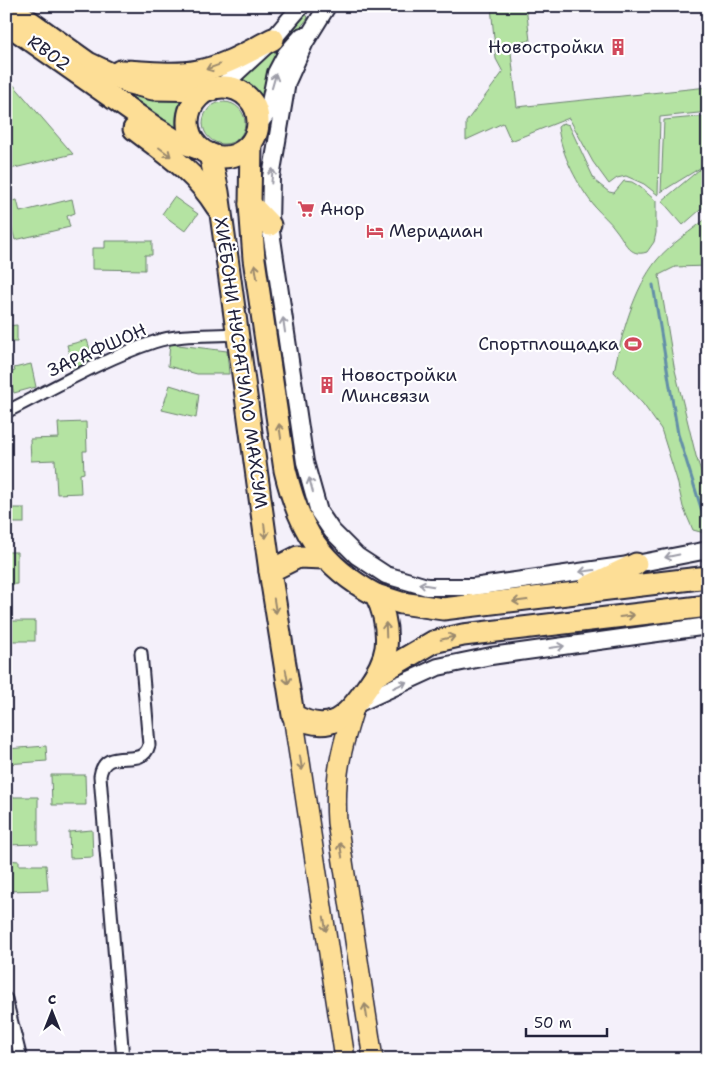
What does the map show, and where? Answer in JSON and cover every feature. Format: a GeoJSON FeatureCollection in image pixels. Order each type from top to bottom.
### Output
{"type":"FeatureCollection","features":[{"type":"Feature","properties":{"kind":"highway","name":"RB02"},"geometry":{"type":"LineString","coordinates":[[8,6],[95,73]]}},
{"type":"Feature","properties":{"kind":"highway","name":"RB02"},"geometry":{"type":"LineString","coordinates":[[6,23],[95,73]]}},
{"type":"Feature","properties":{"kind":"highway"},"geometry":{"type":"LineString","coordinates":[[95,73],[172,74],[199,71],[212,68],[273,39]]}},
{"type":"Feature","properties":{"kind":"highway"},"geometry":{"type":"LineString","coordinates":[[95,73],[153,89],[231,88],[248,98],[254,106],[254,134],[245,149],[228,156],[205,151],[173,139],[95,73]]}},
{"type":"Feature","properties":{"kind":"highway"},"geometry":{"type":"LineString","coordinates":[[95,73],[119,118],[195,176],[219,210]]}},
{"type":"Feature","properties":{"kind":"highway"},"geometry":{"type":"LineString","coordinates":[[205,151],[190,134],[189,116],[196,100],[216,89]]}},
{"type":"Feature","properties":{"kind":"highway","name":"ХИЁБОНИ НУСРАТУЛЛО МАХСУМ"},"geometry":{"type":"LineString","coordinates":[[254,134],[250,204],[254,260],[285,470],[297,515],[324,558],[356,585],[376,595]]}},
{"type":"Feature","properties":{"kind":"highway","name":"ХИЁБОНИ НУСРАТУЛЛО МАХСУМ"},"geometry":{"type":"LineString","coordinates":[[205,151],[218,192],[270,572],[293,715]]}},
{"type":"Feature","properties":{"kind":"highway"},"geometry":{"type":"LineString","coordinates":[[250,204],[270,225]]}},
{"type":"Feature","properties":{"kind":"highway"},"geometry":{"type":"LineString","coordinates":[[270,572],[298,557],[324,558]]}},
{"type":"Feature","properties":{"kind":"highway"},"geometry":{"type":"LineString","coordinates":[[573,594],[636,564]]}},
{"type":"Feature","properties":{"kind":"highway"},"geometry":{"type":"LineString","coordinates":[[376,595],[401,604],[443,609],[708,577]]}},
{"type":"Feature","properties":{"kind":"highway"},"geometry":{"type":"LineString","coordinates":[[293,715],[313,724],[327,724],[340,719],[355,705],[375,676],[386,649],[386,623],[376,595]]}},
{"type":"Feature","properties":{"kind":"highway"},"geometry":{"type":"LineString","coordinates":[[375,676],[433,642],[463,635],[708,606]]}},
{"type":"Feature","properties":{"kind":"main road"},"geometry":{"type":"LineString","coordinates":[[355,705],[339,756],[335,791],[337,822],[373,1059]]}},
{"type":"Feature","properties":{"kind":"main road"},"geometry":{"type":"LineString","coordinates":[[293,715],[345,1059]]}},
{"type":"Feature","properties":{"kind":"street"},"geometry":{"type":"LineString","coordinates":[[216,89],[273,39],[301,6]]}},
{"type":"Feature","properties":{"kind":"street"},"geometry":{"type":"LineString","coordinates":[[254,134],[268,112],[276,73],[286,54],[327,7]]}},
{"type":"Feature","properties":{"kind":"street"},"geometry":{"type":"LineString","coordinates":[[327,7],[305,42],[287,82],[271,177],[270,225],[305,462],[319,512],[332,531],[357,556],[386,575],[427,587],[474,587],[636,564],[708,550]]}},
{"type":"Feature","properties":{"kind":"street","name":"ЗАРАФШОН"},"geometry":{"type":"LineString","coordinates":[[6,412],[100,365],[154,342],[169,338],[238,334]]}},
{"type":"Feature","properties":{"kind":"street"},"geometry":{"type":"LineString","coordinates":[[355,705],[438,668],[491,656],[708,626]]}},
{"type":"Feature","properties":{"kind":"street"},"geometry":{"type":"LineString","coordinates":[[123,1059],[100,776],[102,766],[108,760],[141,756],[147,752],[149,745],[141,654]]}},
{"type":"Feature","properties":{"kind":"street"},"geometry":{"type":"LineString","coordinates":[[6,999],[21,1059]]}},
{"type":"Feature","properties":{"kind":"green space"},"geometry":{"type":"Polygon","coordinates":[[[491,6],[526,6],[530,41],[510,43],[517,107],[708,87],[708,112],[660,117],[658,195],[644,184],[626,176],[617,178],[609,184],[593,162],[569,118],[511,141],[503,123],[466,140],[466,122],[503,72],[496,59],[491,6]]]}},
{"type":"Feature","properties":{"kind":"green space"},"geometry":{"type":"Polygon","coordinates":[[[306,13],[308,18],[281,55],[270,75],[262,97],[256,88],[238,77],[269,52],[306,13]]]}},
{"type":"Feature","properties":{"kind":"green space"},"geometry":{"type":"Polygon","coordinates":[[[6,76],[73,154],[6,170],[6,76]]]}},
{"type":"Feature","properties":{"kind":"green space"},"geometry":{"type":"Polygon","coordinates":[[[107,86],[182,96],[176,115],[177,136],[107,86]]]}},
{"type":"Feature","properties":{"kind":"green space"},"geometry":{"type":"Polygon","coordinates":[[[220,102],[228,102],[239,108],[245,123],[239,138],[228,144],[220,144],[209,138],[203,127],[203,119],[209,108],[220,102]]]}},
{"type":"Feature","properties":{"kind":"green space"},"geometry":{"type":"Polygon","coordinates":[[[708,116],[708,163],[661,192],[664,120],[708,116]]]}},
{"type":"Feature","properties":{"kind":"green space"},"geometry":{"type":"Polygon","coordinates":[[[563,123],[569,125],[595,181],[609,192],[614,193],[624,181],[632,182],[656,201],[656,233],[654,242],[647,252],[636,253],[632,251],[582,189],[571,169],[563,148],[558,127],[563,123]]]}},
{"type":"Feature","properties":{"kind":"green space"},"geometry":{"type":"Polygon","coordinates":[[[700,169],[708,178],[708,203],[683,225],[662,201],[700,169]]]}},
{"type":"Feature","properties":{"kind":"green space"},"geometry":{"type":"Polygon","coordinates":[[[174,197],[198,214],[185,231],[162,214],[174,197]]]}},
{"type":"Feature","properties":{"kind":"green space"},"geometry":{"type":"Polygon","coordinates":[[[72,199],[75,213],[67,216],[70,227],[15,240],[11,225],[6,226],[6,202],[17,200],[20,212],[72,199]]]}},
{"type":"Feature","properties":{"kind":"green space"},"geometry":{"type":"Polygon","coordinates":[[[708,217],[708,266],[675,267],[659,275],[674,366],[696,456],[708,492],[708,531],[704,533],[693,530],[683,507],[677,480],[661,429],[643,404],[614,372],[620,343],[635,298],[649,271],[668,249],[708,217]]]}},
{"type":"Feature","properties":{"kind":"green space"},"geometry":{"type":"Polygon","coordinates":[[[105,241],[152,241],[152,255],[145,255],[145,270],[92,269],[92,248],[105,248],[105,241]]]}},
{"type":"Feature","properties":{"kind":"green space"},"geometry":{"type":"Polygon","coordinates":[[[17,325],[17,342],[6,342],[6,326],[17,325]]]}},
{"type":"Feature","properties":{"kind":"green space"},"geometry":{"type":"Polygon","coordinates":[[[87,340],[94,361],[73,368],[67,345],[87,340]]]}},
{"type":"Feature","properties":{"kind":"green space"},"geometry":{"type":"Polygon","coordinates":[[[170,344],[227,351],[229,374],[197,374],[168,366],[170,344]]]}},
{"type":"Feature","properties":{"kind":"green space"},"geometry":{"type":"Polygon","coordinates":[[[31,364],[36,387],[14,393],[8,373],[15,371],[14,368],[31,364]]]}},
{"type":"Feature","properties":{"kind":"green space"},"geometry":{"type":"Polygon","coordinates":[[[170,385],[199,394],[196,418],[162,410],[170,385]]]}},
{"type":"Feature","properties":{"kind":"green space"},"geometry":{"type":"Polygon","coordinates":[[[86,422],[87,451],[83,451],[84,473],[80,474],[81,493],[57,494],[55,460],[31,461],[30,439],[59,438],[58,423],[86,422]]]}},
{"type":"Feature","properties":{"kind":"green space"},"geometry":{"type":"Polygon","coordinates":[[[6,508],[24,508],[24,523],[6,523],[6,508]]]}},
{"type":"Feature","properties":{"kind":"green space"},"geometry":{"type":"Polygon","coordinates":[[[6,552],[17,552],[17,584],[6,585],[6,552]]]}},
{"type":"Feature","properties":{"kind":"green space"},"geometry":{"type":"Polygon","coordinates":[[[9,621],[35,621],[35,641],[9,641],[9,621]]]}},
{"type":"Feature","properties":{"kind":"green space"},"geometry":{"type":"Polygon","coordinates":[[[46,746],[47,761],[7,764],[6,749],[46,746]]]}},
{"type":"Feature","properties":{"kind":"green space"},"geometry":{"type":"Polygon","coordinates":[[[51,775],[85,775],[86,805],[52,805],[51,775]]]}},
{"type":"Feature","properties":{"kind":"green space"},"geometry":{"type":"Polygon","coordinates":[[[6,797],[38,797],[38,844],[6,845],[6,797]]]}},
{"type":"Feature","properties":{"kind":"green space"},"geometry":{"type":"Polygon","coordinates":[[[92,830],[93,857],[70,858],[69,832],[92,830]]]}},
{"type":"Feature","properties":{"kind":"green space"},"geometry":{"type":"Polygon","coordinates":[[[6,860],[19,861],[19,865],[46,865],[48,890],[6,891],[6,860]]]}},
{"type":"Feature","properties":{"kind":"waterway"},"geometry":{"type":"LineString","coordinates":[[653,285],[678,434],[707,527]]}},
{"type":"Feature","properties":{"kind":"place","name":"Новостройки"},"geometry":{"type":"Point","coordinates":[618,47]}},
{"type":"Feature","properties":{"kind":"place","name":"Анор"},"geometry":{"type":"Point","coordinates":[306,209]}},
{"type":"Feature","properties":{"kind":"place","name":"Меридиан"},"geometry":{"type":"Point","coordinates":[375,231]}},
{"type":"Feature","properties":{"kind":"place","name":"Спортплощадка"},"geometry":{"type":"Point","coordinates":[633,344]}},
{"type":"Feature","properties":{"kind":"place","name":"Новостройки Минсвязи"},"geometry":{"type":"Point","coordinates":[327,385]}}]}
